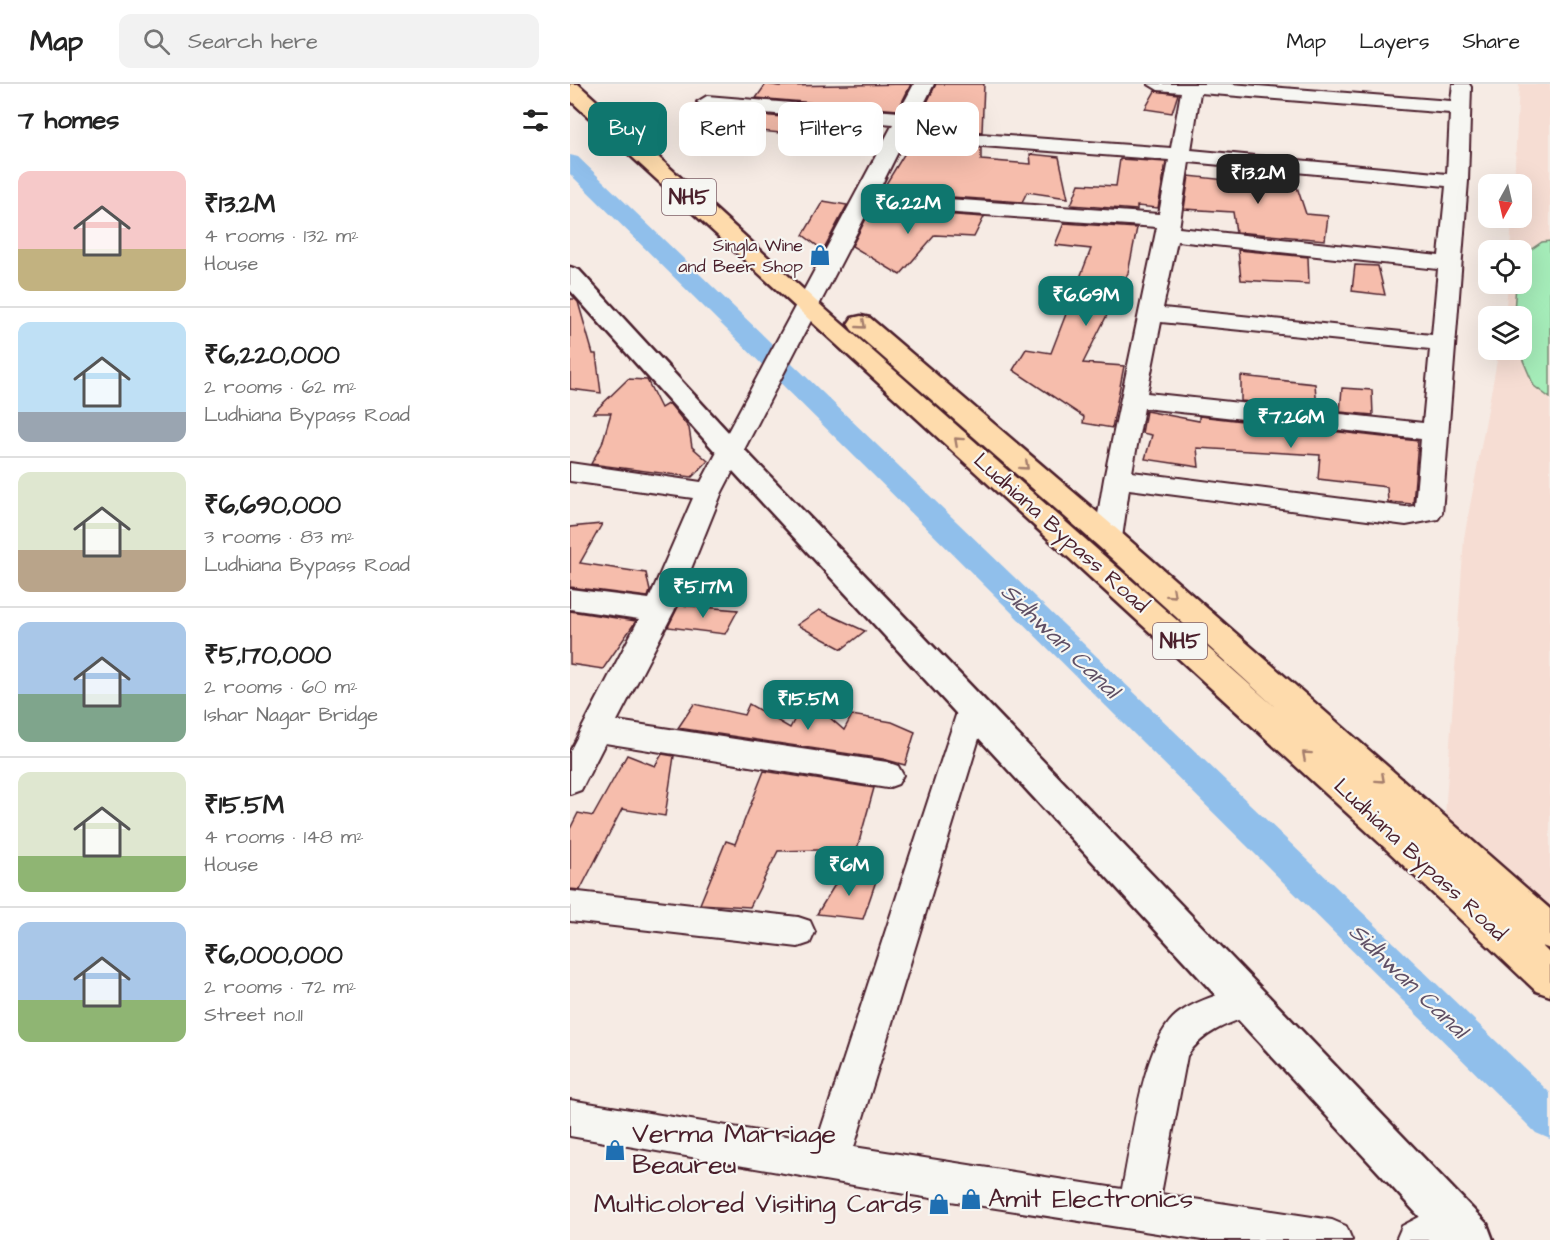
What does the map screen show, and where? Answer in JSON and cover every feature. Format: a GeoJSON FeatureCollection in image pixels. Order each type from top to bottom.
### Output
{"type":"FeatureCollection","features":[{"type":"Feature","properties":{"kind":"highway","name":"Ludhiana Bypass Road"},"geometry":{"type":"LineString","coordinates":[[594,84],[808,304],[1108,538],[1550,933]]}},
{"type":"Feature","properties":{"kind":"highway","name":"Ludhiana Bypass Road"},"geometry":{"type":"LineString","coordinates":[[570,88],[1387,828],[1550,979]]}},
{"type":"Feature","properties":{"kind":"street"},"geometry":{"type":"LineString","coordinates":[[915,102],[924,84]]}},
{"type":"Feature","properties":{"kind":"street"},"geometry":{"type":"LineString","coordinates":[[1158,84],[1459,108]]}},
{"type":"Feature","properties":{"kind":"street"},"geometry":{"type":"LineString","coordinates":[[1108,538],[1117,479],[1168,227],[1178,155],[1191,87]]}},
{"type":"Feature","properties":{"kind":"street"},"geometry":{"type":"LineString","coordinates":[[1117,479],[1417,516],[1428,513],[1457,181],[1461,87]]}},
{"type":"Feature","properties":{"kind":"street"},"geometry":{"type":"LineString","coordinates":[[766,110],[895,126]]}},
{"type":"Feature","properties":{"kind":"street"},"geometry":{"type":"LineString","coordinates":[[979,135],[1457,181]]}},
{"type":"Feature","properties":{"kind":"street"},"geometry":{"type":"LineString","coordinates":[[570,781],[585,742],[659,611],[686,555],[709,492],[895,142]]}},
{"type":"Feature","properties":{"kind":"street"},"geometry":{"type":"LineString","coordinates":[[865,200],[1168,227],[1450,264]]}},
{"type":"Feature","properties":{"kind":"street"},"geometry":{"type":"LineString","coordinates":[[570,275],[736,442],[973,709],[1462,1230]]}},
{"type":"Feature","properties":{"kind":"street"},"geometry":{"type":"LineString","coordinates":[[1150,314],[1444,343]]}},
{"type":"Feature","properties":{"kind":"street"},"geometry":{"type":"LineString","coordinates":[[1134,399],[1436,433]]}},
{"type":"Feature","properties":{"kind":"street"},"geometry":{"type":"LineString","coordinates":[[570,472],[709,492]]}},
{"type":"Feature","properties":{"kind":"street"},"geometry":{"type":"LineString","coordinates":[[570,599],[659,611]]}},
{"type":"Feature","properties":{"kind":"street"},"geometry":{"type":"LineString","coordinates":[[830,1162],[973,709]]}},
{"type":"Feature","properties":{"kind":"street"},"geometry":{"type":"LineString","coordinates":[[585,742],[887,776]]}},
{"type":"Feature","properties":{"kind":"street"},"geometry":{"type":"LineString","coordinates":[[570,906],[798,932]]}},
{"type":"Feature","properties":{"kind":"street"},"geometry":{"type":"LineString","coordinates":[[1138,1210],[1169,1054],[1175,1039],[1186,1026],[1247,1001]]}},
{"type":"Feature","properties":{"kind":"street"},"geometry":{"type":"LineString","coordinates":[[570,1118],[830,1162],[1332,1240]]}},
{"type":"Feature","properties":{"kind":"street"},"geometry":{"type":"LineString","coordinates":[[1416,1240],[1462,1230]]}},
{"type":"Feature","properties":{"kind":"shaded area"},"geometry":{"type":"Polygon","coordinates":[[[1519,84],[1550,84],[1550,970],[1441,875],[1464,538],[1497,360],[1532,360],[1532,306],[1506,306],[1507,294],[1532,294],[1532,240],[1511,240],[1511,228],[1532,228],[1532,174],[1514,174],[1519,84]]]}},
{"type":"Feature","properties":{"kind":"green space"},"geometry":{"type":"Polygon","coordinates":[[[1550,241],[1550,398],[1534,386],[1523,360],[1532,360],[1532,306],[1514,306],[1515,294],[1532,294],[1532,249],[1542,242],[1550,241]]]}},
{"type":"Feature","properties":{"kind":"building"},"geometry":{"type":"Polygon","coordinates":[[[766,84],[779,86],[911,84],[902,102],[895,102],[895,110],[883,109],[883,102],[803,102],[756,98],[766,84]]]}},
{"type":"Feature","properties":{"kind":"building"},"geometry":{"type":"Polygon","coordinates":[[[936,84],[984,84],[982,132],[979,132],[979,102],[927,102],[936,84]]]}},
{"type":"Feature","properties":{"kind":"building"},"geometry":{"type":"Polygon","coordinates":[[[1155,91],[1178,94],[1172,113],[1145,109],[1155,91]]]}},
{"type":"Feature","properties":{"kind":"building"},"geometry":{"type":"Polygon","coordinates":[[[766,116],[778,117],[778,133],[766,132],[766,116]]]}},
{"type":"Feature","properties":{"kind":"building"},"geometry":{"type":"Polygon","coordinates":[[[979,148],[981,148],[981,160],[1031,164],[1030,154],[1059,157],[1068,198],[1027,192],[1022,202],[881,192],[903,156],[979,156],[979,148]]]}},
{"type":"Feature","properties":{"kind":"building"},"geometry":{"type":"Polygon","coordinates":[[[1120,159],[1166,162],[1158,208],[1137,206],[1137,210],[1071,205],[1079,184],[1116,186],[1120,159]]]}},
{"type":"Feature","properties":{"kind":"building"},"geometry":{"type":"Polygon","coordinates":[[[1252,172],[1293,175],[1306,214],[1328,216],[1325,240],[1236,232],[1233,212],[1184,209],[1189,176],[1254,183],[1252,172]]]}},
{"type":"Feature","properties":{"kind":"building"},"geometry":{"type":"Polygon","coordinates":[[[823,201],[847,205],[823,250],[803,235],[823,201]]]}},
{"type":"Feature","properties":{"kind":"building"},"geometry":{"type":"Polygon","coordinates":[[[871,209],[984,217],[974,237],[935,235],[900,275],[852,246],[871,209]]]}},
{"type":"Feature","properties":{"kind":"building"},"geometry":{"type":"Polygon","coordinates":[[[1064,223],[1137,228],[1128,273],[1083,363],[1124,366],[1112,428],[1083,423],[1084,417],[1013,370],[1026,349],[1051,353],[1091,249],[1055,245],[1064,223]]]}},
{"type":"Feature","properties":{"kind":"building"},"geometry":{"type":"Polygon","coordinates":[[[1238,250],[1308,257],[1309,284],[1241,280],[1238,250]]]}},
{"type":"Feature","properties":{"kind":"building"},"geometry":{"type":"Polygon","coordinates":[[[1355,265],[1378,266],[1385,295],[1352,291],[1355,265]]]}},
{"type":"Feature","properties":{"kind":"building"},"geometry":{"type":"Polygon","coordinates":[[[570,299],[578,302],[593,354],[596,354],[601,393],[570,389],[570,299]]]}},
{"type":"Feature","properties":{"kind":"building"},"geometry":{"type":"Polygon","coordinates":[[[1241,376],[1315,384],[1317,409],[1241,401],[1241,376]]]}},
{"type":"Feature","properties":{"kind":"building"},"geometry":{"type":"Polygon","coordinates":[[[628,379],[647,380],[661,408],[669,403],[689,428],[692,447],[708,461],[692,477],[591,464],[602,444],[611,413],[593,413],[628,379]]]}},
{"type":"Feature","properties":{"kind":"building"},"geometry":{"type":"Polygon","coordinates":[[[1342,388],[1372,390],[1373,415],[1340,412],[1342,388]]]}},
{"type":"Feature","properties":{"kind":"building"},"geometry":{"type":"Polygon","coordinates":[[[1146,411],[1199,421],[1199,416],[1418,441],[1413,504],[1388,502],[1387,487],[1318,479],[1320,455],[1197,448],[1199,467],[1145,459],[1152,435],[1142,433],[1146,411]]]}},
{"type":"Feature","properties":{"kind":"building"},"geometry":{"type":"Polygon","coordinates":[[[602,524],[580,563],[646,573],[650,591],[648,597],[570,587],[570,527],[602,524]]]}},
{"type":"Feature","properties":{"kind":"building"},"geometry":{"type":"Polygon","coordinates":[[[679,605],[738,610],[725,634],[668,627],[679,605]]]}},
{"type":"Feature","properties":{"kind":"building"},"geometry":{"type":"Polygon","coordinates":[[[819,610],[865,631],[842,649],[797,625],[819,610]]]}},
{"type":"Feature","properties":{"kind":"building"},"geometry":{"type":"Polygon","coordinates":[[[570,611],[636,621],[603,669],[570,664],[570,611]]]}},
{"type":"Feature","properties":{"kind":"building"},"geometry":{"type":"Polygon","coordinates":[[[806,697],[844,730],[852,715],[892,722],[915,732],[905,765],[883,759],[678,728],[694,704],[744,715],[749,704],[790,728],[806,697]]]}},
{"type":"Feature","properties":{"kind":"building"},"geometry":{"type":"Polygon","coordinates":[[[662,754],[674,756],[665,816],[622,809],[580,890],[570,889],[570,829],[578,813],[593,816],[627,755],[655,766],[662,754]]]}},
{"type":"Feature","properties":{"kind":"building"},"geometry":{"type":"Polygon","coordinates":[[[764,771],[874,788],[857,849],[778,851],[750,907],[700,904],[726,841],[735,844],[764,771]]]}},
{"type":"Feature","properties":{"kind":"building"},"geometry":{"type":"Polygon","coordinates":[[[842,873],[877,878],[863,919],[817,914],[842,873]]]}},
{"type":"Feature","properties":{"kind":"waterway","name":"Sidhwan Canal"},"geometry":{"type":"LineString","coordinates":[[570,162],[1550,1120]]}},
{"type":"Feature","properties":{"kind":"place","name":"Singla Wine and Beer Shop"},"geometry":{"type":"Point","coordinates":[820,255]}},
{"type":"Feature","properties":{"kind":"place","name":"Verma Marriage Beaureu"},"geometry":{"type":"Point","coordinates":[615,1150]}},
{"type":"Feature","properties":{"kind":"place","name":"Amit Electronics"},"geometry":{"type":"Point","coordinates":[971,1199]}},
{"type":"Feature","properties":{"kind":"place","name":"Multicolored Visiting Cards"},"geometry":{"type":"Point","coordinates":[939,1204]}}]}
